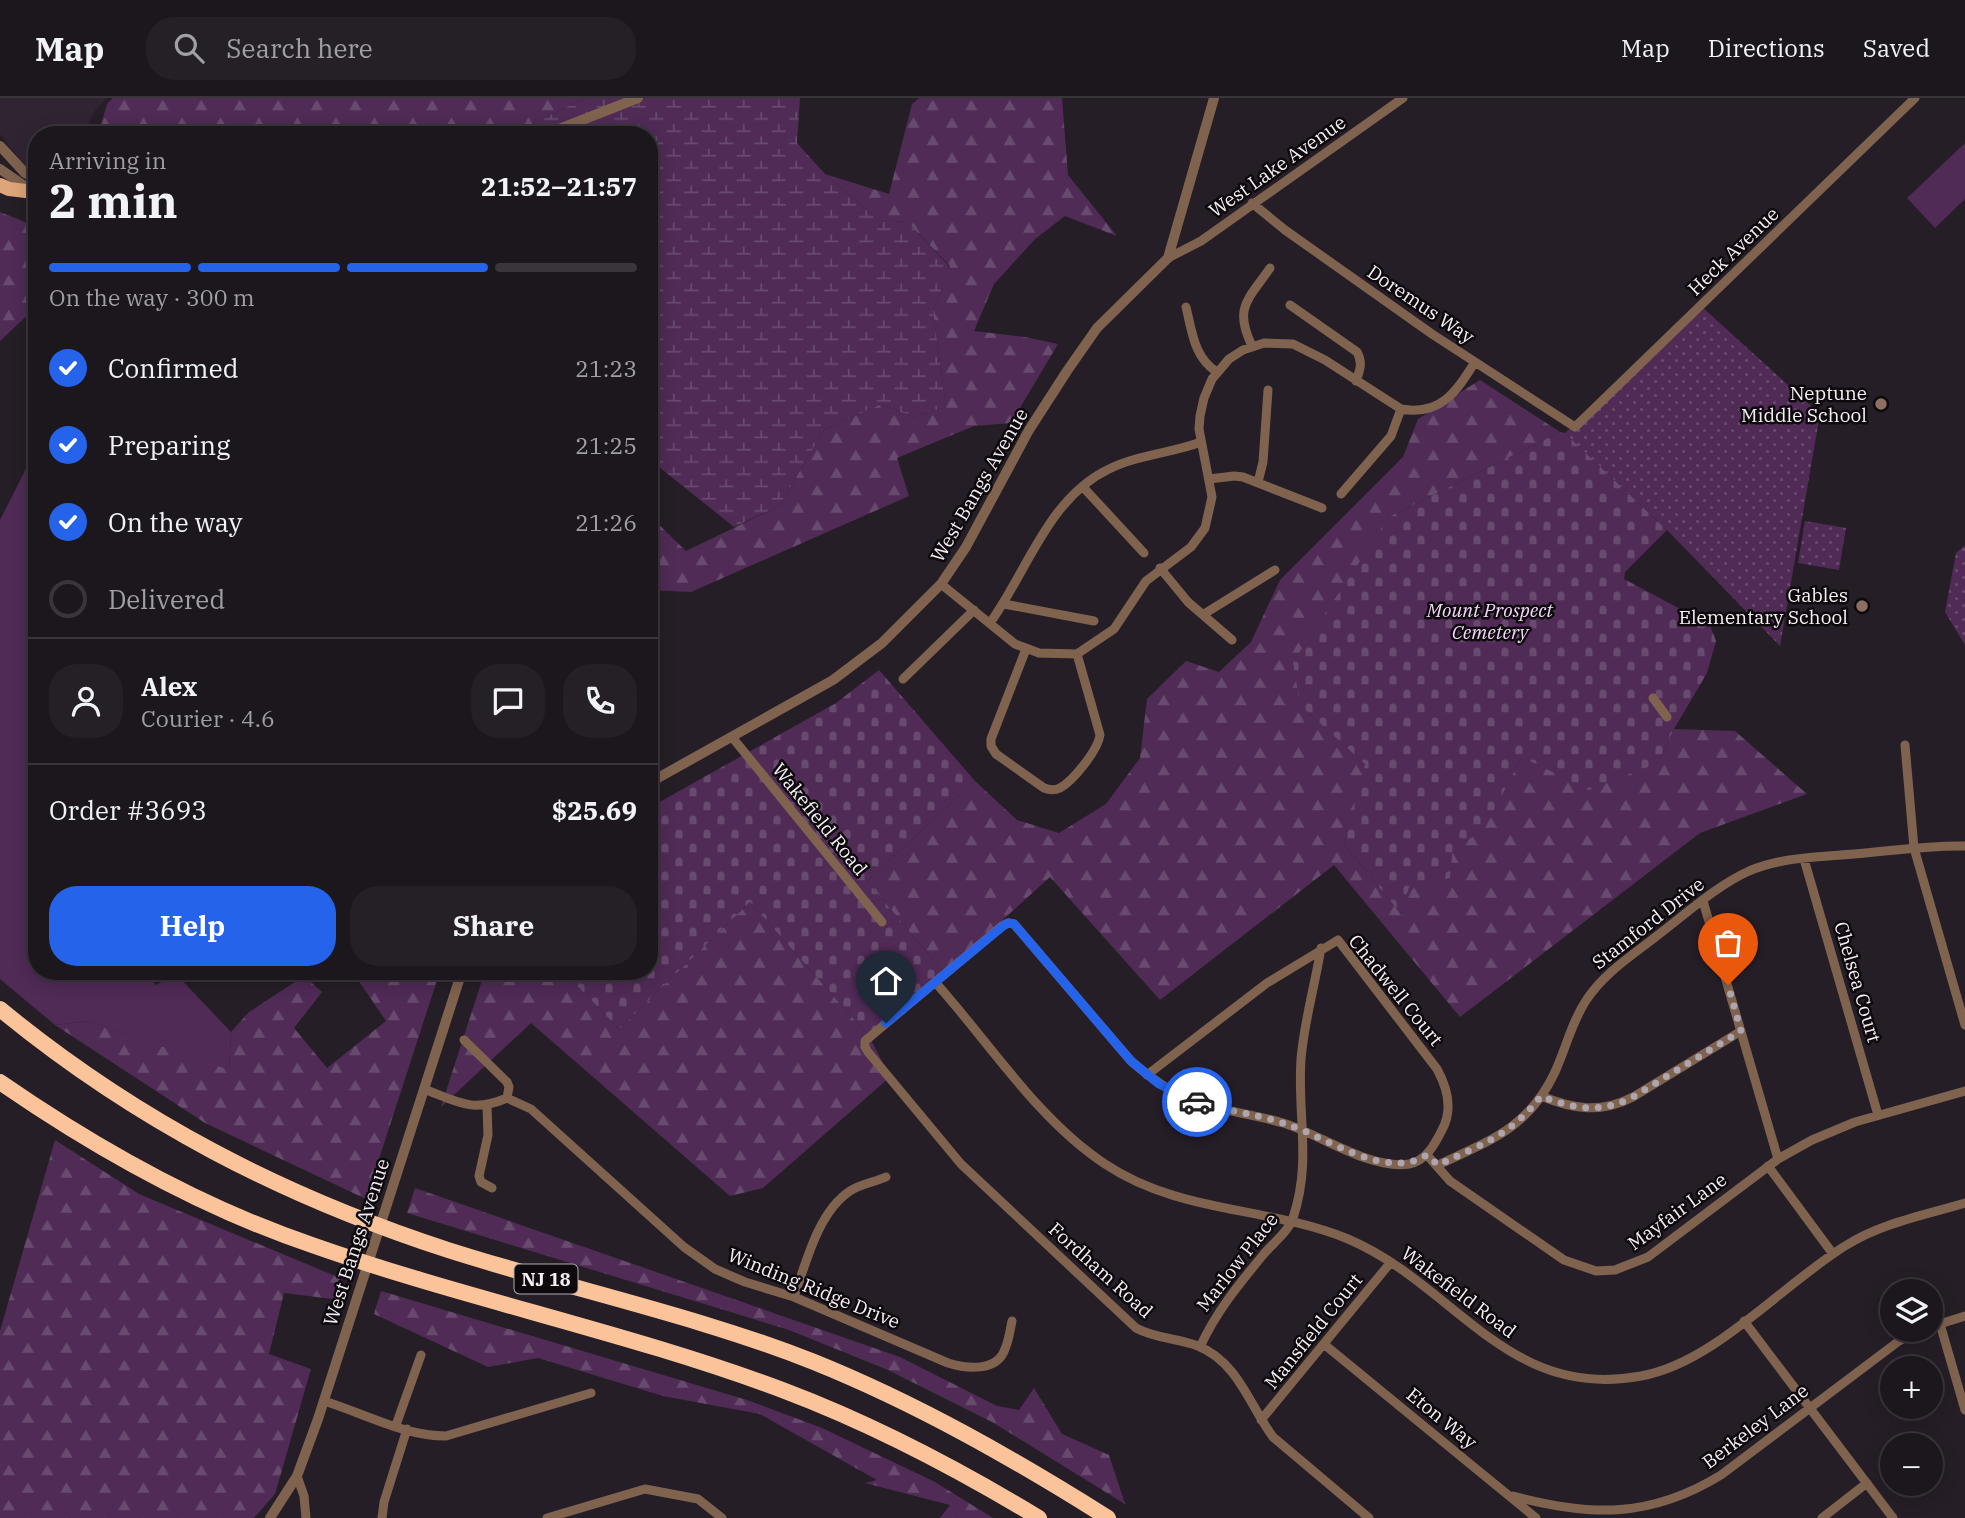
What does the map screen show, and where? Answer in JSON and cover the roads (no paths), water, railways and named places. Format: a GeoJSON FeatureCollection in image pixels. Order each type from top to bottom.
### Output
{"type":"FeatureCollection","features":[{"type":"Feature","properties":{"kind":"highway","name":"NJ 18"},"geometry":{"type":"LineString","coordinates":[[0,1009],[70,1064],[136,1108],[219,1156],[300,1195],[448,1250],[698,1323],[813,1362],[957,1428],[1108,1518]]}},
{"type":"Feature","properties":{"kind":"highway","name":"NJ 18"},"geometry":{"type":"LineString","coordinates":[[0,1082],[121,1158],[189,1194],[267,1228],[431,1283],[678,1355],[782,1390],[856,1419],[924,1452],[1039,1518]]}},
{"type":"Feature","properties":{"kind":"main road"},"geometry":{"type":"LineString","coordinates":[[0,185],[9,189],[28,188]]}},
{"type":"Feature","properties":{"kind":"street"},"geometry":{"type":"LineString","coordinates":[[567,126],[638,98]]}},
{"type":"Feature","properties":{"kind":"street","name":"West Bangs Avenue"},"geometry":{"type":"LineString","coordinates":[[658,778],[803,698],[850,668],[882,643],[941,584],[966,547],[1029,430],[1067,370],[1097,328],[1168,258],[1214,98]]}},
{"type":"Feature","properties":{"kind":"street","name":"West Lake Avenue"},"geometry":{"type":"LineString","coordinates":[[1168,258],[1201,241],[1403,98]]}},
{"type":"Feature","properties":{"kind":"street","name":"Heck Avenue"},"geometry":{"type":"LineString","coordinates":[[1575,428],[1915,98]]}},
{"type":"Feature","properties":{"kind":"street"},"geometry":{"type":"LineString","coordinates":[[0,146],[28,177]]}},
{"type":"Feature","properties":{"kind":"street"},"geometry":{"type":"LineString","coordinates":[[0,169],[28,184]]}},
{"type":"Feature","properties":{"kind":"street","name":"Doremus Way"},"geometry":{"type":"LineString","coordinates":[[1252,203],[1285,230],[1575,428]]}},
{"type":"Feature","properties":{"kind":"street"},"geometry":{"type":"LineString","coordinates":[[1252,346],[1244,329],[1242,314],[1245,305],[1270,268]]}},
{"type":"Feature","properties":{"kind":"street"},"geometry":{"type":"LineString","coordinates":[[1290,304],[1357,352],[1361,359],[1361,369],[1356,381]]}},
{"type":"Feature","properties":{"kind":"street"},"geometry":{"type":"LineString","coordinates":[[1186,307],[1198,353],[1206,366],[1216,372]]}},
{"type":"Feature","properties":{"kind":"street"},"geometry":{"type":"LineString","coordinates":[[941,584],[990,623],[1002,636],[1026,649],[1039,653],[1077,654],[1114,629],[1142,585],[1160,568],[1191,547],[1205,528],[1212,498],[1199,416],[1208,387],[1216,372],[1229,359],[1252,346],[1284,342],[1300,346],[1401,409],[1422,411],[1441,404],[1457,388],[1475,362]]}},
{"type":"Feature","properties":{"kind":"street"},"geometry":{"type":"LineString","coordinates":[[1258,482],[1263,462],[1268,390]]}},
{"type":"Feature","properties":{"kind":"street"},"geometry":{"type":"LineString","coordinates":[[1341,494],[1391,436],[1401,409]]}},
{"type":"Feature","properties":{"kind":"street"},"geometry":{"type":"LineString","coordinates":[[990,623],[1004,604],[1050,524],[1062,507],[1083,487],[1116,466],[1201,442]]}},
{"type":"Feature","properties":{"kind":"street"},"geometry":{"type":"LineString","coordinates":[[1209,479],[1234,476],[1258,482],[1322,508]]}},
{"type":"Feature","properties":{"kind":"street"},"geometry":{"type":"LineString","coordinates":[[1083,487],[1144,553]]}},
{"type":"Feature","properties":{"kind":"street"},"geometry":{"type":"LineString","coordinates":[[1160,568],[1179,592],[1233,640]]}},
{"type":"Feature","properties":{"kind":"street"},"geometry":{"type":"LineString","coordinates":[[1204,614],[1275,570]]}},
{"type":"Feature","properties":{"kind":"street"},"geometry":{"type":"LineString","coordinates":[[1004,604],[1094,621]]}},
{"type":"Feature","properties":{"kind":"street"},"geometry":{"type":"LineString","coordinates":[[903,679],[974,610]]}},
{"type":"Feature","properties":{"kind":"street"},"geometry":{"type":"LineString","coordinates":[[1026,649],[991,739],[991,746],[996,754],[1044,788],[1052,790],[1063,786],[1099,743],[1100,735],[1077,654]]}},
{"type":"Feature","properties":{"kind":"street"},"geometry":{"type":"LineString","coordinates":[[1653,698],[1667,717]]}},
{"type":"Feature","properties":{"kind":"street","name":"Wakefield Road"},"geometry":{"type":"LineString","coordinates":[[732,737],[882,922]]}},
{"type":"Feature","properties":{"kind":"street"},"geometry":{"type":"LineString","coordinates":[[1905,745],[1914,848],[1965,1025]]}},
{"type":"Feature","properties":{"kind":"street","name":"Stamford Drive"},"geometry":{"type":"LineString","coordinates":[[1438,1165],[1497,1138],[1517,1123],[1541,1096],[1554,1074],[1580,1012],[1596,986],[1615,968],[1729,883],[1769,864],[1914,848],[1965,846]]}},
{"type":"Feature","properties":{"kind":"street","name":"Chelsea Court"},"geometry":{"type":"LineString","coordinates":[[1804,859],[1878,1115]]}},
{"type":"Feature","properties":{"kind":"street"},"geometry":{"type":"LineString","coordinates":[[1703,901],[1777,1159]]}},
{"type":"Feature","properties":{"kind":"street"},"geometry":{"type":"LineString","coordinates":[[935,982],[1008,923],[1018,927],[1123,1053],[1147,1075],[1195,1101],[1273,1120],[1375,1161],[1409,1164],[1427,1155]]}},
{"type":"Feature","properties":{"kind":"street","name":"Chadwell Court"},"geometry":{"type":"LineString","coordinates":[[1147,1075],[1267,984],[1321,948],[1338,940],[1437,1069],[1445,1084],[1448,1099],[1447,1118],[1427,1155]]}},
{"type":"Feature","properties":{"kind":"street","name":"Marlow Place"},"geometry":{"type":"LineString","coordinates":[[1200,1347],[1230,1295],[1293,1221],[1303,1176],[1301,1058],[1321,948]]}},
{"type":"Feature","properties":{"kind":"street","name":"West Bangs Avenue"},"geometry":{"type":"LineString","coordinates":[[270,1518],[297,1476],[324,1401],[459,980]]}},
{"type":"Feature","properties":{"kind":"street","name":"Wakefield Road"},"geometry":{"type":"LineString","coordinates":[[935,982],[1055,1123],[1104,1164],[1140,1184],[1178,1199],[1293,1221],[1347,1239],[1391,1262],[1508,1352],[1541,1368],[1577,1377],[1623,1379],[1664,1370],[1700,1353],[1833,1254],[1874,1231],[1965,1203]]}},
{"type":"Feature","properties":{"kind":"street","name":"Fordham Road"},"geometry":{"type":"LineString","coordinates":[[935,982],[865,1041],[868,1052],[961,1164],[1125,1320],[1149,1334],[1200,1347],[1220,1360],[1237,1377],[1261,1420],[1287,1451],[1369,1518]]}},
{"type":"Feature","properties":{"kind":"street"},"geometry":{"type":"LineString","coordinates":[[1541,1096],[1580,1109],[1595,1110],[1615,1105],[1633,1097],[1741,1031]]}},
{"type":"Feature","properties":{"kind":"street"},"geometry":{"type":"LineString","coordinates":[[424,1089],[466,1105],[487,1106],[507,1098],[507,1082],[464,1040]]}},
{"type":"Feature","properties":{"kind":"street","name":"Mayfair Lane"},"geometry":{"type":"LineString","coordinates":[[1427,1155],[1450,1181],[1564,1260],[1586,1269],[1606,1272],[1627,1268],[1648,1257],[1777,1159],[1831,1132],[1878,1115],[1965,1091]]}},
{"type":"Feature","properties":{"kind":"street","name":"Winding Ridge Drive"},"geometry":{"type":"LineString","coordinates":[[507,1098],[531,1108],[695,1256],[730,1276],[794,1297],[962,1367],[984,1367],[997,1360],[1005,1350],[1012,1321]]}},
{"type":"Feature","properties":{"kind":"street"},"geometry":{"type":"LineString","coordinates":[[487,1106],[488,1135],[479,1176],[481,1182],[492,1188]]}},
{"type":"Feature","properties":{"kind":"street"},"geometry":{"type":"LineString","coordinates":[[1768,1166],[1833,1254]]}},
{"type":"Feature","properties":{"kind":"street"},"geometry":{"type":"LineString","coordinates":[[794,1297],[826,1217],[851,1190],[886,1177]]}},
{"type":"Feature","properties":{"kind":"street","name":"Mansfield Court"},"geometry":{"type":"LineString","coordinates":[[1261,1420],[1391,1262]]}},
{"type":"Feature","properties":{"kind":"street"},"geometry":{"type":"LineString","coordinates":[[1943,1323],[1965,1317]]}},
{"type":"Feature","properties":{"kind":"street"},"geometry":{"type":"LineString","coordinates":[[1744,1321],[1893,1518]]}},
{"type":"Feature","properties":{"kind":"street","name":"Berkeley Lane"},"geometry":{"type":"LineString","coordinates":[[1513,1496],[1594,1515],[1650,1507],[1696,1490],[1721,1475],[1896,1342]]}},
{"type":"Feature","properties":{"kind":"street"},"geometry":{"type":"LineString","coordinates":[[1941,1342],[1965,1410]]}},
{"type":"Feature","properties":{"kind":"street","name":"Eton Way"},"geometry":{"type":"LineString","coordinates":[[1325,1345],[1513,1496],[1536,1518]]}},
{"type":"Feature","properties":{"kind":"street"},"geometry":{"type":"LineString","coordinates":[[396,1425],[421,1355]]}},
{"type":"Feature","properties":{"kind":"street"},"geometry":{"type":"LineString","coordinates":[[324,1401],[407,1429],[432,1436],[446,1436],[591,1393]]}},
{"type":"Feature","properties":{"kind":"street"},"geometry":{"type":"LineString","coordinates":[[382,1518],[384,1502],[407,1429]]}},
{"type":"Feature","properties":{"kind":"street"},"geometry":{"type":"LineString","coordinates":[[297,1476],[304,1496],[306,1518]]}},
{"type":"Feature","properties":{"kind":"street"},"geometry":{"type":"LineString","coordinates":[[1822,1518],[1867,1483]]}},
{"type":"Feature","properties":{"kind":"street"},"geometry":{"type":"LineString","coordinates":[[547,1518],[645,1489],[698,1499],[722,1518]]}},
{"type":"Feature","properties":{"kind":"place","name":"Neptune Middle School"},"geometry":{"type":"Point","coordinates":[1881,404]}},
{"type":"Feature","properties":{"kind":"place","name":"Gables Elementary School"},"geometry":{"type":"Point","coordinates":[1862,606]}},
{"type":"Feature","properties":{"kind":"park label","name":"Mount Prospect Cemetery"},"geometry":{"type":"Point","coordinates":[1490,621]}}]}
